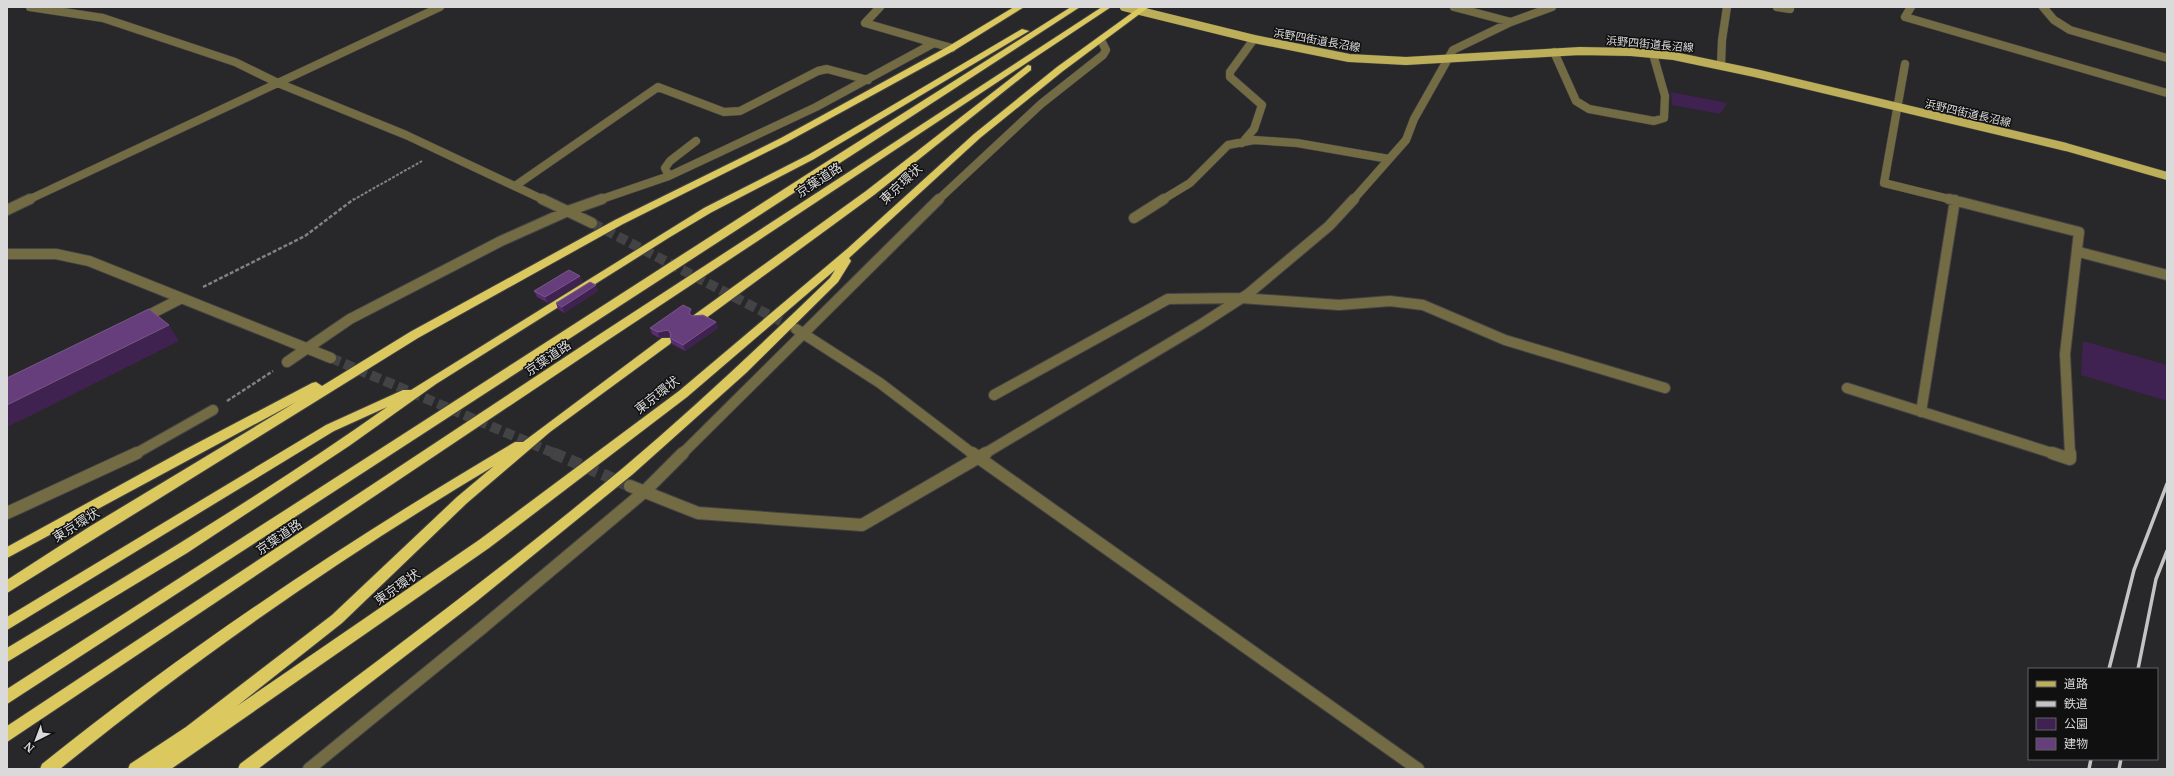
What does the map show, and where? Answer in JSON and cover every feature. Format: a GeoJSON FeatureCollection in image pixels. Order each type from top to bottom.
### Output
{"type":"FeatureCollection","features":[{"type":"Feature","properties":{"kind":"highway","name":"東京環状"},"geometry":{"type":"LineString","coordinates":[[7,587],[94,531],[414,335],[619,222],[784,140],[952,48],[1020,7]]}},
{"type":"Feature","properties":{"kind":"highway","name":"京葉道路"},"geometry":{"type":"LineString","coordinates":[[7,697],[1052,21],[1076,7]]}},
{"type":"Feature","properties":{"kind":"highway","name":"東京環状"},"geometry":{"type":"LineString","coordinates":[[158,769],[477,548],[603,456],[683,394],[851,251],[977,136],[1060,69],[1142,9]]}},
{"type":"Feature","properties":{"kind":"highway","name":"京葉道路"},"geometry":{"type":"LineString","coordinates":[[7,735],[591,346],[1103,10]]}},
{"type":"Feature","properties":{"kind":"highway"},"geometry":{"type":"LineString","coordinates":[[7,656],[188,545],[346,443],[432,381],[696,217],[811,157],[1020,32],[1052,21]]}},
{"type":"Feature","properties":{"kind":"highway"},"geometry":{"type":"LineString","coordinates":[[698,318],[870,193],[1034,63],[1051,44]]}},
{"type":"Feature","properties":{"kind":"highway"},"geometry":{"type":"LineString","coordinates":[[246,769],[472,596],[628,470],[742,370],[834,280],[851,251]]}},
{"type":"Feature","properties":{"kind":"highway"},"geometry":{"type":"LineString","coordinates":[[7,553],[190,452],[414,335]]}},
{"type":"Feature","properties":{"kind":"highway"},"geometry":{"type":"LineString","coordinates":[[136,769],[192,732],[338,618],[462,500],[546,429],[666,341]]}},
{"type":"Feature","properties":{"kind":"highway"},"geometry":{"type":"LineString","coordinates":[[7,624],[330,428],[432,381]]}},
{"type":"Feature","properties":{"kind":"highway"},"geometry":{"type":"LineString","coordinates":[[48,769],[98,727],[230,629],[443,489],[546,429]]}},
{"type":"Feature","properties":{"kind":"main road","name":"浜野四街道長沼線"},"geometry":{"type":"LineString","coordinates":[[1124,7],[1142,9],[1254,39],[1349,58],[1406,61],[1554,52],[1607,51],[1653,54],[1721,65],[1896,108],[2066,147],[2167,176]]}},
{"type":"Feature","properties":{"kind":"street"},"geometry":{"type":"LineString","coordinates":[[30,7],[103,18],[235,62],[278,83],[406,135],[592,223]]}},
{"type":"Feature","properties":{"kind":"street"},"geometry":{"type":"LineString","coordinates":[[7,210],[440,7]]}},
{"type":"Feature","properties":{"kind":"street"},"geometry":{"type":"LineString","coordinates":[[880,7],[865,23],[952,48]]}},
{"type":"Feature","properties":{"kind":"street"},"geometry":{"type":"LineString","coordinates":[[1454,7],[1511,22]]}},
{"type":"Feature","properties":{"kind":"street"},"geometry":{"type":"LineString","coordinates":[[630,486],[698,513],[862,525],[978,458],[1241,298],[1329,226],[1365,188],[1406,140],[1414,118],[1447,58],[1453,50],[1511,22],[1552,7]]}},
{"type":"Feature","properties":{"kind":"street"},"geometry":{"type":"LineString","coordinates":[[1721,65],[1722,40],[1727,7]]}},
{"type":"Feature","properties":{"kind":"street"},"geometry":{"type":"LineString","coordinates":[[1777,7],[1790,9]]}},
{"type":"Feature","properties":{"kind":"street"},"geometry":{"type":"LineString","coordinates":[[1911,7],[1905,17],[2167,93]]}},
{"type":"Feature","properties":{"kind":"street"},"geometry":{"type":"LineString","coordinates":[[2043,7],[2054,20],[2070,30],[2167,58]]}},
{"type":"Feature","properties":{"kind":"street"},"geometry":{"type":"LineString","coordinates":[[1242,143],[1254,129],[1262,105],[1230,77],[1230,72],[1254,39]]}},
{"type":"Feature","properties":{"kind":"street"},"geometry":{"type":"LineString","coordinates":[[309,769],[482,628],[644,492],[801,332],[965,174],[1041,104],[1103,55],[1106,50],[1101,40]]}},
{"type":"Feature","properties":{"kind":"street"},"geometry":{"type":"LineString","coordinates":[[287,362],[306,347],[350,319],[430,276],[501,241],[568,211],[669,176],[816,107],[934,43]]}},
{"type":"Feature","properties":{"kind":"street"},"geometry":{"type":"LineString","coordinates":[[1554,52],[1576,101],[1589,109],[1654,121],[1664,118],[1664,96],[1653,54]]}},
{"type":"Feature","properties":{"kind":"street"},"geometry":{"type":"LineString","coordinates":[[1847,388],[2070,459],[2065,354],[2078,252],[2079,232],[1884,183],[1896,108],[1905,64]]}},
{"type":"Feature","properties":{"kind":"street"},"geometry":{"type":"LineString","coordinates":[[515,186],[658,87],[724,112],[732,112],[740,111],[818,71],[827,69],[868,80]]}},
{"type":"Feature","properties":{"kind":"street"},"geometry":{"type":"LineString","coordinates":[[669,176],[665,168],[670,161],[696,140]]}},
{"type":"Feature","properties":{"kind":"street"},"geometry":{"type":"LineString","coordinates":[[1134,218],[1190,183],[1228,145],[1254,140],[1297,143],[1389,159]]}},
{"type":"Feature","properties":{"kind":"street"},"geometry":{"type":"LineString","coordinates":[[1921,412],[1955,200]]}},
{"type":"Feature","properties":{"kind":"street"},"geometry":{"type":"LineString","coordinates":[[2078,252],[2167,275]]}},
{"type":"Feature","properties":{"kind":"street"},"geometry":{"type":"LineString","coordinates":[[7,254],[56,254],[89,261],[180,299],[331,358]]}},
{"type":"Feature","properties":{"kind":"street"},"geometry":{"type":"LineString","coordinates":[[994,395],[1168,299],[1241,298],[1339,305],[1390,301],[1423,305],[1505,340],[1665,388]]}},
{"type":"Feature","properties":{"kind":"street"},"geometry":{"type":"LineString","coordinates":[[131,324],[180,299]]}},
{"type":"Feature","properties":{"kind":"street"},"geometry":{"type":"LineString","coordinates":[[801,332],[880,383],[978,458],[1418,769]]}},
{"type":"Feature","properties":{"kind":"street"},"geometry":{"type":"LineString","coordinates":[[7,513],[150,447],[213,410]]}},
{"type":"Feature","properties":{"kind":"path"},"geometry":{"type":"LineString","coordinates":[[180,299],[305,236],[360,196],[440,151]]}},
{"type":"Feature","properties":{"kind":"path"},"geometry":{"type":"LineString","coordinates":[[213,410],[287,362]]}},
{"type":"Feature","properties":{"kind":"green space"},"geometry":{"type":"Polygon","coordinates":[[[1671,92],[1727,103],[1720,114],[1672,105],[1671,92]]]}},
{"type":"Feature","properties":{"kind":"green space"},"geometry":{"type":"Polygon","coordinates":[[[2083,341],[2167,365],[2167,401],[2081,375],[2083,341]]]}},
{"type":"Feature","properties":{"kind":"building"},"geometry":{"type":"Polygon","coordinates":[[[569,270],[580,276],[545,297],[534,291],[569,270]]]}},
{"type":"Feature","properties":{"kind":"building"},"geometry":{"type":"Polygon","coordinates":[[[590,282],[596,285],[562,307],[556,303],[590,282]]]}},
{"type":"Feature","properties":{"kind":"building"},"geometry":{"type":"Polygon","coordinates":[[[683,305],[691,309],[689,313],[692,316],[703,315],[716,322],[683,345],[670,338],[671,334],[668,330],[658,332],[650,328],[683,305]]]}},
{"type":"Feature","properties":{"kind":"building"},"geometry":{"type":"Polygon","coordinates":[[[149,309],[169,325],[7,405],[7,378],[149,309]]]}},
{"type":"Feature","properties":{"kind":"tunnel"},"geometry":{"type":"LineString","coordinates":[[592,223],[796,329]]}},
{"type":"Feature","properties":{"kind":"tunnel"},"geometry":{"type":"LineString","coordinates":[[331,358],[556,454]]}},
{"type":"Feature","properties":{"kind":"tunnel"},"geometry":{"type":"LineString","coordinates":[[553,453],[630,486]]}},
{"type":"Feature","properties":{"kind":"railway"},"geometry":{"type":"LineString","coordinates":[[2109,668],[2134,570],[2167,484]]}},
{"type":"Feature","properties":{"kind":"railway"},"geometry":{"type":"LineString","coordinates":[[2138,668],[2156,579],[2167,551]]}},
{"type":"Feature","properties":{"kind":"railway"},"geometry":{"type":"LineString","coordinates":[[2089,769],[2091,760]]}},
{"type":"Feature","properties":{"kind":"railway"},"geometry":{"type":"LineString","coordinates":[[2119,769],[2121,760]]}}]}
